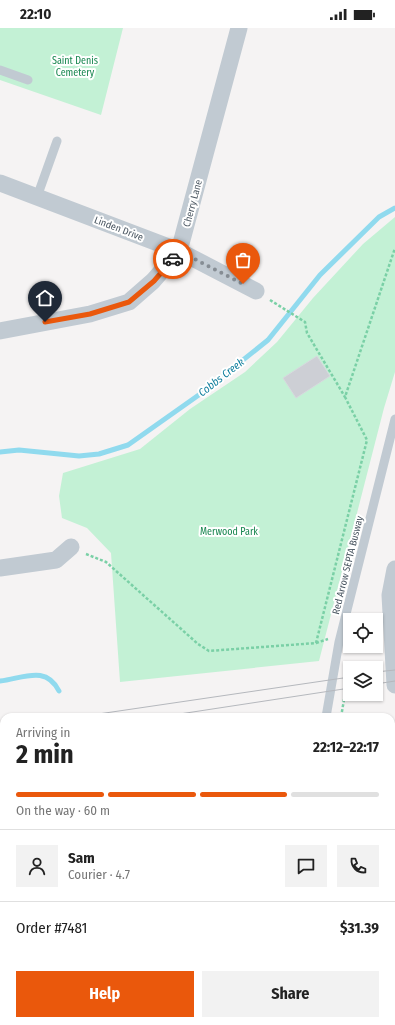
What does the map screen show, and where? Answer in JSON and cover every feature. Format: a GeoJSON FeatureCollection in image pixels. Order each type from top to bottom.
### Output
{"type":"FeatureCollection","features":[{"type":"Feature","properties":{"kind":"street","name":"Cherry Lane"},"geometry":{"type":"LineString","coordinates":[[0,330],[90,314],[129,302],[154,281],[179,251],[239,28]]}},
{"type":"Feature","properties":{"kind":"street","name":"Linden Drive"},"geometry":{"type":"LineString","coordinates":[[0,183],[179,251],[256,291]]}},
{"type":"Feature","properties":{"kind":"street"},"geometry":{"type":"LineString","coordinates":[[0,568],[56,560],[71,547]]}},
{"type":"Feature","properties":{"kind":"street"},"geometry":{"type":"LineString","coordinates":[[395,569],[390,595],[395,686]]}},
{"type":"Feature","properties":{"kind":"lane"},"geometry":{"type":"LineString","coordinates":[[0,70],[28,80]]}},
{"type":"Feature","properties":{"kind":"lane"},"geometry":{"type":"LineString","coordinates":[[37,197],[57,141]]}},
{"type":"Feature","properties":{"kind":"lane","name":"Red Arrow SEPTA Busway"},"geometry":{"type":"LineString","coordinates":[[327,713],[339,642],[395,419]]}},
{"type":"Feature","properties":{"kind":"path"},"geometry":{"type":"LineString","coordinates":[[345,397],[395,248]]}},
{"type":"Feature","properties":{"kind":"path"},"geometry":{"type":"LineString","coordinates":[[71,547],[106,562],[198,644],[209,651],[316,643],[367,440],[345,397],[307,333],[305,322],[273,302]]}},
{"type":"Feature","properties":{"kind":"green space","name":"Saint Denis Cemetery"},"geometry":{"type":"Polygon","coordinates":[[[0,28],[123,28],[101,115],[0,80],[0,28]]]}},
{"type":"Feature","properties":{"kind":"green space","name":"Merwood Park"},"geometry":{"type":"Polygon","coordinates":[[[395,217],[395,372],[384,408],[319,661],[120,682],[111,553],[87,528],[62,518],[59,496],[63,473],[140,449],[190,409],[245,372],[277,342],[313,298],[363,244],[395,217]]]}},
{"type":"Feature","properties":{"kind":"building"},"geometry":{"type":"Polygon","coordinates":[[[317,356],[330,376],[296,398],[283,378],[317,356]]]}},
{"type":"Feature","properties":{"kind":"waterway","name":"Cobbs Creek"},"geometry":{"type":"LineString","coordinates":[[0,452],[19,450],[79,456],[99,454],[128,445],[203,392],[268,340],[320,275],[379,217],[395,208]]}},
{"type":"Feature","properties":{"kind":"waterway"},"geometry":{"type":"LineString","coordinates":[[0,681],[34,675],[41,676],[48,678],[54,683],[59,691]]}},
{"type":"Feature","properties":{"kind":"tram line"},"geometry":{"type":"LineString","coordinates":[[383,671],[395,670]]}},
{"type":"Feature","properties":{"kind":"tram line"},"geometry":{"type":"LineString","coordinates":[[105,713],[343,678]]}},
{"type":"Feature","properties":{"kind":"tram line"},"geometry":{"type":"LineString","coordinates":[[383,683],[395,681]]}},
{"type":"Feature","properties":{"kind":"tram line"},"geometry":{"type":"LineString","coordinates":[[186,713],[343,689]]}},
{"type":"Feature","properties":{"kind":"way so far"},"geometry":{"type":"LineString","coordinates":[[173,259],[179,251],[243,284]]}},
{"type":"Feature","properties":{"kind":"route"},"geometry":{"type":"LineString","coordinates":[[45,322],[90,314],[129,302],[154,281],[173,259]]}}]}
